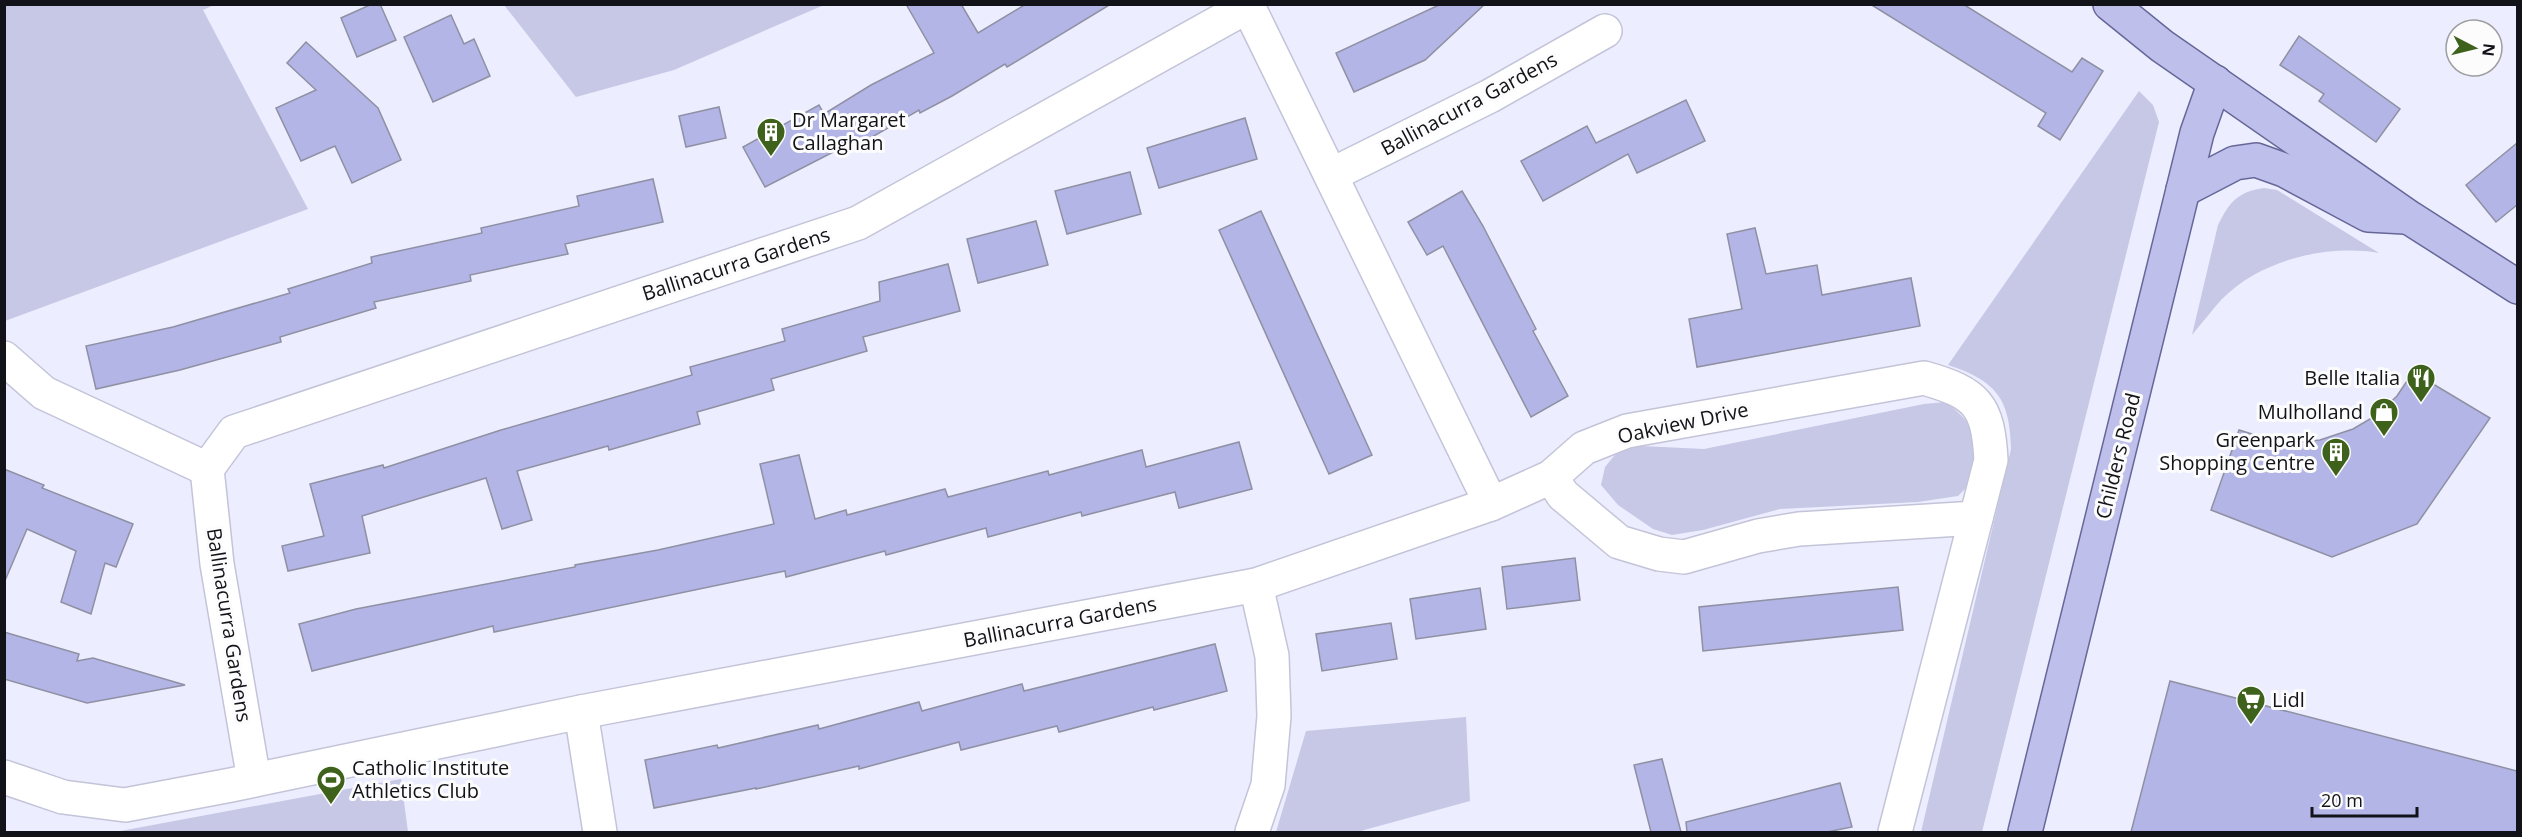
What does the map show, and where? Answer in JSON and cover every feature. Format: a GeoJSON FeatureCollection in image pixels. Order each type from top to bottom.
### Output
{"type":"FeatureCollection","features":[{"type":"Feature","properties":{"kind":"main road"},"geometry":{"type":"LineString","coordinates":[[2110,4],[2162,46],[2410,218],[2517,287]]}},
{"type":"Feature","properties":{"kind":"main road","name":"Childers Road"},"geometry":{"type":"LineString","coordinates":[[2025,832],[2197,133],[2215,82]]}},
{"type":"Feature","properties":{"kind":"main road"},"geometry":{"type":"LineString","coordinates":[[2183,190],[2235,164],[2256,160],[2284,170],[2368,215],[2410,218]]}},
{"type":"Feature","properties":{"kind":"street","name":"Ballinacurra Gardens"},"geometry":{"type":"LineString","coordinates":[[254,780],[218,564],[207,469],[234,432],[858,223],[1247,5],[1491,504]]}},
{"type":"Feature","properties":{"kind":"street","name":"Ballinacurra Gardens"},"geometry":{"type":"LineString","coordinates":[[1331,175],[1490,96],[1605,32]]}},
{"type":"Feature","properties":{"kind":"street"},"geometry":{"type":"LineString","coordinates":[[4,358],[44,393],[207,469]]}},
{"type":"Feature","properties":{"kind":"street","name":"Oakview Drive"},"geometry":{"type":"LineString","coordinates":[[1551,477],[1584,448],[1627,431],[1924,378],[1954,386],[1977,402],[1989,428],[1991,460],[1895,832]]}},
{"type":"Feature","properties":{"kind":"street","name":"Ballinacurra Gardens"},"geometry":{"type":"LineString","coordinates":[[4,777],[63,797],[125,805],[254,780],[581,712],[1256,585],[1491,504],[1551,477]]}},
{"type":"Feature","properties":{"kind":"street"},"geometry":{"type":"LineString","coordinates":[[1551,477],[1563,495],[1619,542],[1659,554],[1684,557],[1758,536],[1799,528],[1976,518]]}},
{"type":"Feature","properties":{"kind":"street"},"geometry":{"type":"LineString","coordinates":[[1252,832],[1268,785],[1274,716],[1272,656],[1256,585]]}},
{"type":"Feature","properties":{"kind":"street"},"geometry":{"type":"LineString","coordinates":[[581,712],[600,832]]}},
{"type":"Feature","properties":{"kind":"shaded area"},"geometry":{"type":"Polygon","coordinates":[[[5,4],[214,5],[203,10],[308,209],[5,321],[5,4]]]}},
{"type":"Feature","properties":{"kind":"shaded area"},"geometry":{"type":"Polygon","coordinates":[[[504,5],[824,5],[674,70],[576,97],[504,5]]]}},
{"type":"Feature","properties":{"kind":"shaded area"},"geometry":{"type":"Polygon","coordinates":[[[2139,91],[2153,105],[2159,122],[1982,832],[1921,832],[2011,449],[2007,417],[1997,394],[1978,378],[1948,365],[2139,91]]]}},
{"type":"Feature","properties":{"kind":"shaded area"},"geometry":{"type":"Polygon","coordinates":[[[2264,188],[2277,190],[2379,253],[2338,251],[2316,253],[2275,265],[2238,285],[2222,299],[2192,335],[2218,225],[2236,199],[2248,192],[2264,188]]]}},
{"type":"Feature","properties":{"kind":"shaded area"},"geometry":{"type":"Polygon","coordinates":[[[1945,402],[1964,419],[1973,435],[1975,479],[1958,496],[1918,502],[1780,509],[1703,530],[1672,535],[1653,529],[1618,505],[1601,485],[1605,467],[1619,450],[1641,446],[1704,449],[1924,404],[1945,402]]]}},
{"type":"Feature","properties":{"kind":"shaded area"},"geometry":{"type":"Polygon","coordinates":[[[1466,717],[1470,801],[1357,832],[1276,832],[1306,731],[1466,717]]]}},
{"type":"Feature","properties":{"kind":"shaded area","name":"Catholic Institute Athletics Club"},"geometry":{"type":"Polygon","coordinates":[[[401,779],[408,832],[115,832],[401,779]]]}},
{"type":"Feature","properties":{"kind":"building"},"geometry":{"type":"Polygon","coordinates":[[[372,4],[380,4],[396,40],[357,57],[341,18],[372,4]]]}},
{"type":"Feature","properties":{"kind":"building"},"geometry":{"type":"Polygon","coordinates":[[[906,4],[961,4],[978,33],[1026,4],[1111,4],[1007,67],[1005,64],[952,96],[920,113],[919,110],[846,152],[843,147],[765,187],[743,147],[819,105],[824,114],[871,85],[934,53],[906,4]]]}},
{"type":"Feature","properties":{"kind":"building"},"geometry":{"type":"Polygon","coordinates":[[[1441,4],[1485,4],[1425,60],[1354,92],[1336,53],[1441,4]]]}},
{"type":"Feature","properties":{"kind":"building"},"geometry":{"type":"Polygon","coordinates":[[[1870,4],[1963,4],[2072,72],[2082,58],[2103,71],[2060,140],[2038,126],[2046,113],[1870,4]]]}},
{"type":"Feature","properties":{"kind":"building"},"geometry":{"type":"Polygon","coordinates":[[[451,15],[464,44],[474,39],[490,76],[433,102],[404,37],[451,15]]]}},
{"type":"Feature","properties":{"kind":"building"},"geometry":{"type":"Polygon","coordinates":[[[2299,36],[2400,109],[2376,142],[2319,101],[2324,94],[2280,65],[2299,36]]]}},
{"type":"Feature","properties":{"kind":"building"},"geometry":{"type":"Polygon","coordinates":[[[306,42],[378,108],[401,160],[352,183],[335,146],[301,161],[276,108],[316,90],[287,63],[306,42]]]}},
{"type":"Feature","properties":{"kind":"building"},"geometry":{"type":"Polygon","coordinates":[[[1686,100],[1705,141],[1637,173],[1628,154],[1543,201],[1521,161],[1587,126],[1596,143],[1686,100]]]}},
{"type":"Feature","properties":{"kind":"building"},"geometry":{"type":"Polygon","coordinates":[[[719,107],[726,138],[686,147],[679,116],[719,107]]]}},
{"type":"Feature","properties":{"kind":"building"},"geometry":{"type":"Polygon","coordinates":[[[1245,118],[1257,159],[1159,188],[1147,148],[1245,118]]]}},
{"type":"Feature","properties":{"kind":"building"},"geometry":{"type":"Polygon","coordinates":[[[2517,143],[2517,205],[2496,222],[2466,185],[2517,143]]]}},
{"type":"Feature","properties":{"kind":"building"},"geometry":{"type":"Polygon","coordinates":[[[1130,172],[1141,214],[1067,234],[1055,191],[1130,172]]]}},
{"type":"Feature","properties":{"kind":"building"},"geometry":{"type":"Polygon","coordinates":[[[653,179],[663,222],[565,244],[568,254],[470,275],[471,281],[374,302],[376,308],[280,337],[281,342],[180,370],[96,389],[86,346],[173,327],[290,293],[288,289],[372,263],[371,257],[482,233],[481,228],[579,206],[577,196],[653,179]]]}},
{"type":"Feature","properties":{"kind":"building"},"geometry":{"type":"Polygon","coordinates":[[[1462,191],[1483,226],[1536,329],[1533,331],[1568,396],[1531,417],[1443,246],[1427,255],[1408,222],[1462,191]]]}},
{"type":"Feature","properties":{"kind":"building"},"geometry":{"type":"Polygon","coordinates":[[[1261,211],[1372,455],[1329,474],[1219,230],[1261,211]]]}},
{"type":"Feature","properties":{"kind":"building"},"geometry":{"type":"Polygon","coordinates":[[[1036,221],[1048,265],[978,283],[967,239],[1036,221]]]}},
{"type":"Feature","properties":{"kind":"building"},"geometry":{"type":"Polygon","coordinates":[[[1755,228],[1766,274],[1817,265],[1822,295],[1911,278],[1920,326],[1697,367],[1689,319],[1742,309],[1727,234],[1755,228]]]}},
{"type":"Feature","properties":{"kind":"building"},"geometry":{"type":"Polygon","coordinates":[[[948,264],[960,311],[863,337],[867,351],[771,379],[774,390],[697,412],[700,424],[609,450],[608,446],[517,471],[532,520],[502,529],[486,478],[362,516],[370,553],[288,571],[282,546],[324,536],[310,484],[383,465],[384,468],[501,430],[692,375],[690,367],[785,341],[782,329],[880,301],[879,282],[948,264]]]}},
{"type":"Feature","properties":{"kind":"building","name":"Greenpark Shopping Centre"},"geometry":{"type":"Polygon","coordinates":[[[2413,372],[2490,418],[2417,524],[2332,557],[2211,510],[2239,430],[2284,444],[2320,440],[2353,429],[2377,415],[2397,396],[2413,372]]]}},
{"type":"Feature","properties":{"kind":"building"},"geometry":{"type":"Polygon","coordinates":[[[1239,442],[1252,489],[1179,508],[1175,492],[1082,516],[1081,512],[988,537],[986,528],[886,555],[885,551],[786,577],[785,571],[494,632],[493,626],[312,671],[299,624],[356,609],[575,567],[575,565],[658,550],[774,524],[760,464],[799,455],[815,519],[846,510],[847,515],[945,489],[948,497],[1048,471],[1049,475],[1142,450],[1146,467],[1239,442]]]}},
{"type":"Feature","properties":{"kind":"building"},"geometry":{"type":"Polygon","coordinates":[[[4,469],[44,485],[42,488],[133,524],[116,567],[105,563],[91,614],[61,602],[76,551],[27,529],[4,583],[4,469]]]}},
{"type":"Feature","properties":{"kind":"building"},"geometry":{"type":"Polygon","coordinates":[[[1575,558],[1580,600],[1507,609],[1502,567],[1575,558]]]}},
{"type":"Feature","properties":{"kind":"building"},"geometry":{"type":"Polygon","coordinates":[[[1898,587],[1903,630],[1703,651],[1699,607],[1898,587]]]}},
{"type":"Feature","properties":{"kind":"building"},"geometry":{"type":"Polygon","coordinates":[[[1480,588],[1486,629],[1416,639],[1410,599],[1480,588]]]}},
{"type":"Feature","properties":{"kind":"building"},"geometry":{"type":"Polygon","coordinates":[[[1391,623],[1397,659],[1322,671],[1316,634],[1391,623]]]}},
{"type":"Feature","properties":{"kind":"building"},"geometry":{"type":"Polygon","coordinates":[[[4,632],[79,654],[77,661],[93,658],[185,685],[87,703],[4,679],[4,632]]]}},
{"type":"Feature","properties":{"kind":"building"},"geometry":{"type":"Polygon","coordinates":[[[1215,644],[1227,691],[1154,710],[1153,707],[1059,732],[1057,726],[961,750],[959,742],[859,769],[859,766],[756,789],[654,808],[645,760],[717,745],[718,748],[818,725],[819,729],[919,702],[922,711],[1022,684],[1024,691],[1215,644]]]}},
{"type":"Feature","properties":{"kind":"building","name":"Lidl"},"geometry":{"type":"Polygon","coordinates":[[[2170,681],[2517,771],[2517,832],[2131,832],[2170,681]]]}},
{"type":"Feature","properties":{"kind":"building"},"geometry":{"type":"Polygon","coordinates":[[[1662,759],[1681,832],[1651,832],[1634,765],[1662,759]]]}},
{"type":"Feature","properties":{"kind":"building"},"geometry":{"type":"Polygon","coordinates":[[[1840,783],[1852,827],[1827,832],[1687,832],[1686,822],[1840,783]]]}},
{"type":"Feature","properties":{"kind":"place","name":"Dr Margaret Callaghan"},"geometry":{"type":"Point","coordinates":[771,158]}},
{"type":"Feature","properties":{"kind":"place","name":"Belle Italia"},"geometry":{"type":"Point","coordinates":[2421,404]}},
{"type":"Feature","properties":{"kind":"place","name":"Mulholland"},"geometry":{"type":"Point","coordinates":[2384,438]}},
{"type":"Feature","properties":{"kind":"place","name":"Greenpark Shopping Centre"},"geometry":{"type":"Point","coordinates":[2336,478]}},
{"type":"Feature","properties":{"kind":"place","name":"Lidl"},"geometry":{"type":"Point","coordinates":[2251,726]}},
{"type":"Feature","properties":{"kind":"place","name":"Catholic Institute Athletics Club"},"geometry":{"type":"Point","coordinates":[331,806]}}]}
